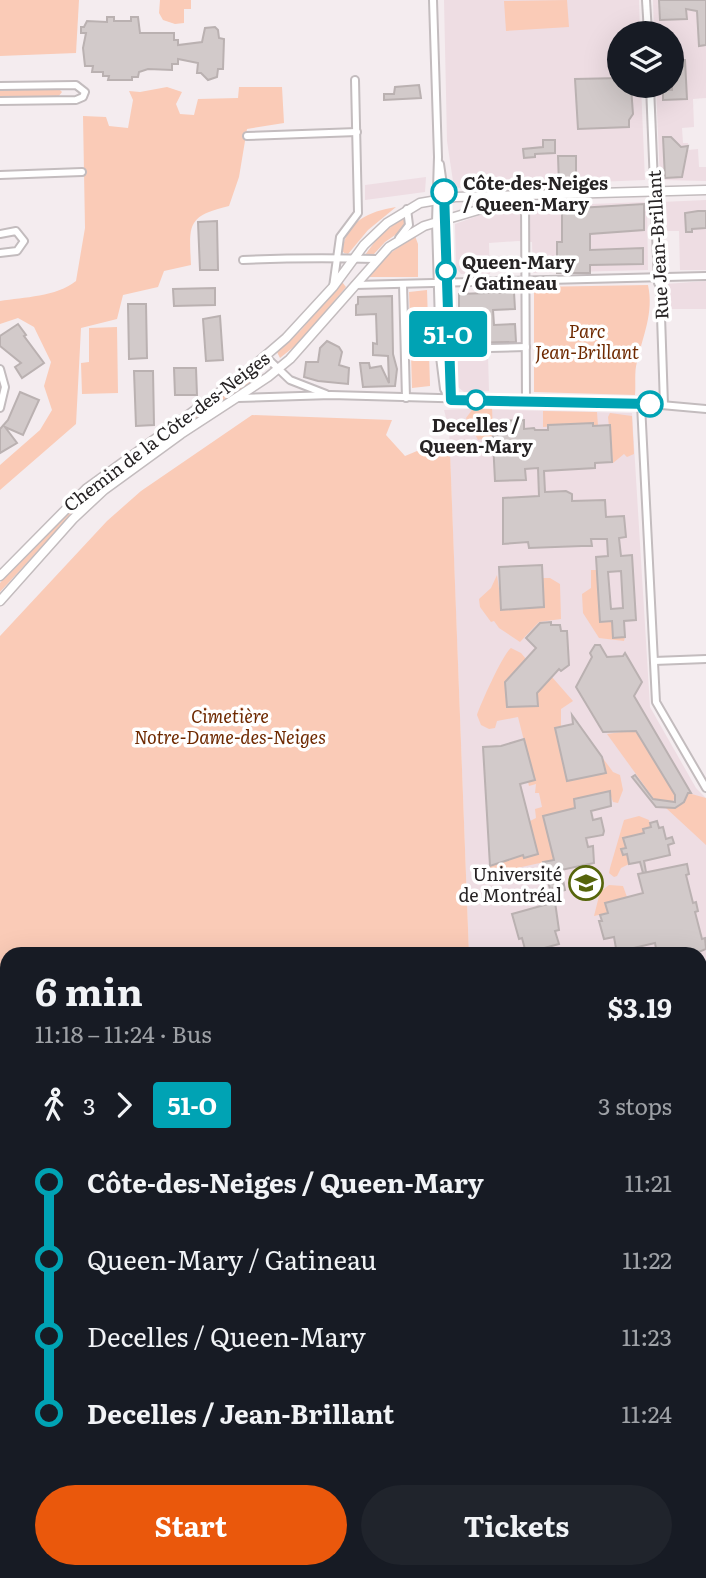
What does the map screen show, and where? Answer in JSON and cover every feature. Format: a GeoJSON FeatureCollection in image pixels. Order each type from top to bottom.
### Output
{"type":"FeatureCollection","features":[{"type":"Feature","properties":{"kind":"main road","name":"Chemin de la Côte-des-Neiges"},"geometry":{"type":"LineString","coordinates":[[0,576],[86,489],[265,356],[300,324],[375,234],[407,209],[440,198],[706,190]]}},
{"type":"Feature","properties":{"kind":"main road","name":"Chemin de la Côte-des-Neiges"},"geometry":{"type":"LineString","coordinates":[[0,601],[94,498],[174,439],[278,370],[308,341],[376,259],[398,240],[436,222],[526,196]]}},
{"type":"Feature","properties":{"kind":"street"},"geometry":{"type":"LineString","coordinates":[[433,0],[440,198],[445,219],[451,400]]}},
{"type":"Feature","properties":{"kind":"street"},"geometry":{"type":"LineString","coordinates":[[646,0],[647,21]]}},
{"type":"Feature","properties":{"kind":"street"},"geometry":{"type":"LineString","coordinates":[[332,287],[335,257],[342,231],[358,213],[355,80]]}},
{"type":"Feature","properties":{"kind":"street"},"geometry":{"type":"LineString","coordinates":[[68,85],[69,100]]}},
{"type":"Feature","properties":{"kind":"street"},"geometry":{"type":"LineString","coordinates":[[0,86],[68,85],[81,87],[85,92],[83,97],[69,100],[0,102]]}},
{"type":"Feature","properties":{"kind":"street","name":"Rue Jean-Brillant"},"geometry":{"type":"LineString","coordinates":[[650,98],[664,405]]}},
{"type":"Feature","properties":{"kind":"street"},"geometry":{"type":"LineString","coordinates":[[247,136],[357,132]]}},
{"type":"Feature","properties":{"kind":"street"},"geometry":{"type":"LineString","coordinates":[[0,175],[82,172]]}},
{"type":"Feature","properties":{"kind":"street"},"geometry":{"type":"LineString","coordinates":[[526,196],[526,401]]}},
{"type":"Feature","properties":{"kind":"street"},"geometry":{"type":"LineString","coordinates":[[440,198],[436,222],[440,349],[444,391],[451,400]]}},
{"type":"Feature","properties":{"kind":"street"},"geometry":{"type":"LineString","coordinates":[[398,240],[409,224],[407,209]]}},
{"type":"Feature","properties":{"kind":"street"},"geometry":{"type":"LineString","coordinates":[[0,234],[16,231],[24,241],[17,251],[0,253]]}},
{"type":"Feature","properties":{"kind":"street"},"geometry":{"type":"LineString","coordinates":[[243,260],[335,257],[352,261],[376,259]]}},
{"type":"Feature","properties":{"kind":"street"},"geometry":{"type":"LineString","coordinates":[[355,285],[706,276]]}},
{"type":"Feature","properties":{"kind":"street"},"geometry":{"type":"LineString","coordinates":[[403,284],[406,398]]}},
{"type":"Feature","properties":{"kind":"street"},"geometry":{"type":"LineString","coordinates":[[440,349],[526,347]]}},
{"type":"Feature","properties":{"kind":"street"},"geometry":{"type":"LineString","coordinates":[[265,356],[278,370],[300,385],[331,395]]}},
{"type":"Feature","properties":{"kind":"street"},"geometry":{"type":"LineString","coordinates":[[0,369],[5,389],[0,408]]}},
{"type":"Feature","properties":{"kind":"street"},"geometry":{"type":"LineString","coordinates":[[236,398],[331,395],[641,404],[706,409]]}},
{"type":"Feature","properties":{"kind":"street"},"geometry":{"type":"LineString","coordinates":[[641,404],[657,706],[706,788]]}},
{"type":"Feature","properties":{"kind":"street"},"geometry":{"type":"LineString","coordinates":[[654,661],[706,659]]}},
{"type":"Feature","properties":{"kind":"shaded area"},"geometry":{"type":"Polygon","coordinates":[[[444,0],[639,0],[640,21],[607,21],[607,98],[642,98],[645,180],[454,188],[447,141],[444,0]]]}},
{"type":"Feature","properties":{"kind":"shaded area"},"geometry":{"type":"Polygon","coordinates":[[[653,0],[706,0],[706,98],[693,99],[694,127],[682,128],[683,143],[688,143],[688,150],[698,149],[699,167],[706,167],[706,181],[660,180],[657,98],[684,98],[684,21],[654,21],[653,0]]]}},
{"type":"Feature","properties":{"kind":"shaded area"},"geometry":{"type":"Polygon","coordinates":[[[426,177],[425,192],[365,200],[365,185],[426,177]]]}},
{"type":"Feature","properties":{"kind":"shaded area"},"geometry":{"type":"Polygon","coordinates":[[[706,200],[706,270],[680,270],[679,231],[663,231],[661,202],[706,200]]]}},
{"type":"Feature","properties":{"kind":"shaded area"},"geometry":{"type":"Polygon","coordinates":[[[647,202],[648,270],[533,273],[532,242],[518,241],[489,243],[490,274],[461,274],[456,268],[455,224],[483,214],[533,206],[647,202]]]}},
{"type":"Feature","properties":{"kind":"shaded area"},"geometry":{"type":"Polygon","coordinates":[[[706,281],[706,309],[665,309],[666,284],[706,281]]]}},
{"type":"Feature","properties":{"kind":"shaded area"},"geometry":{"type":"Polygon","coordinates":[[[488,354],[489,391],[464,392],[458,387],[457,355],[488,354]]]}},
{"type":"Feature","properties":{"kind":"shaded area","name":"Université de Montréal"},"geometry":{"type":"Polygon","coordinates":[[[444,410],[632,413],[650,707],[696,788],[706,798],[706,947],[469,947],[449,429],[444,410]]]}},
{"type":"Feature","properties":{"kind":"green space"},"geometry":{"type":"Polygon","coordinates":[[[0,0],[79,0],[76,53],[0,56],[0,0]]]}},
{"type":"Feature","properties":{"kind":"green space"},"geometry":{"type":"Polygon","coordinates":[[[160,0],[191,0],[191,9],[184,9],[184,23],[175,24],[163,20],[159,13],[160,0]]]}},
{"type":"Feature","properties":{"kind":"green space"},"geometry":{"type":"Polygon","coordinates":[[[567,0],[569,27],[506,31],[504,1],[567,0]]]}},
{"type":"Feature","properties":{"kind":"green space"},"geometry":{"type":"Polygon","coordinates":[[[167,87],[182,92],[176,104],[180,114],[194,115],[198,99],[238,98],[239,87],[282,87],[284,123],[247,129],[239,177],[229,206],[198,218],[191,231],[191,265],[164,271],[158,287],[123,295],[117,319],[81,328],[76,424],[0,490],[0,465],[40,430],[52,410],[44,386],[51,362],[34,327],[18,318],[0,324],[0,301],[49,293],[76,281],[85,228],[83,116],[106,117],[109,126],[128,128],[133,100],[129,91],[140,92],[167,87]]]}},
{"type":"Feature","properties":{"kind":"green space"},"geometry":{"type":"Polygon","coordinates":[[[58,88],[62,92],[58,97],[0,99],[0,89],[58,88]]]}},
{"type":"Feature","properties":{"kind":"green space"},"geometry":{"type":"Polygon","coordinates":[[[396,207],[368,230],[348,254],[344,253],[342,250],[345,240],[354,225],[368,215],[396,207]]]}},
{"type":"Feature","properties":{"kind":"green space"},"geometry":{"type":"Polygon","coordinates":[[[403,218],[404,229],[385,242],[374,254],[365,255],[379,236],[403,218]]]}},
{"type":"Feature","properties":{"kind":"green space"},"geometry":{"type":"Polygon","coordinates":[[[415,236],[418,244],[418,277],[369,277],[389,254],[415,236]]]}},
{"type":"Feature","properties":{"kind":"green space"},"geometry":{"type":"Polygon","coordinates":[[[342,282],[346,287],[301,341],[280,358],[277,352],[301,330],[342,282]]]}},
{"type":"Feature","properties":{"kind":"green space","name":"Parc Jean-Brillant"},"geometry":{"type":"Polygon","coordinates":[[[648,285],[649,315],[636,366],[635,395],[534,392],[534,287],[648,285]]]}},
{"type":"Feature","properties":{"kind":"green space"},"geometry":{"type":"Polygon","coordinates":[[[427,290],[430,386],[412,388],[409,292],[427,290]]]}},
{"type":"Feature","properties":{"kind":"green space"},"geometry":{"type":"Polygon","coordinates":[[[117,327],[118,393],[82,394],[81,363],[89,362],[89,328],[117,327]]]}},
{"type":"Feature","properties":{"kind":"green space"},"geometry":{"type":"Polygon","coordinates":[[[259,374],[260,376],[120,469],[234,388],[259,374]]]}},
{"type":"Feature","properties":{"kind":"green space"},"geometry":{"type":"Polygon","coordinates":[[[475,406],[492,406],[493,436],[478,440],[466,418],[475,406]]]}},
{"type":"Feature","properties":{"kind":"green space"},"geometry":{"type":"Polygon","coordinates":[[[543,411],[597,412],[598,426],[593,426],[592,423],[543,427],[543,411]]]}},
{"type":"Feature","properties":{"kind":"green space"},"geometry":{"type":"Polygon","coordinates":[[[610,413],[632,416],[634,454],[627,457],[624,454],[613,463],[608,417],[610,413]]]}},
{"type":"Feature","properties":{"kind":"green space","name":"Cimetière Notre-Dame-des-Neiges"},"geometry":{"type":"Polygon","coordinates":[[[252,415],[392,420],[386,435],[405,456],[417,451],[450,451],[469,947],[0,947],[0,636],[107,521],[141,491],[252,415]]]}},
{"type":"Feature","properties":{"kind":"green space"},"geometry":{"type":"Polygon","coordinates":[[[119,469],[121,471],[80,505],[0,592],[0,583],[41,538],[119,469]]]}},
{"type":"Feature","properties":{"kind":"green space"},"geometry":{"type":"Polygon","coordinates":[[[591,570],[597,570],[600,622],[612,621],[613,638],[625,637],[624,641],[599,638],[583,613],[582,594],[591,588],[591,570]]]}},
{"type":"Feature","properties":{"kind":"green space"},"geometry":{"type":"Polygon","coordinates":[[[497,575],[502,609],[543,607],[542,578],[550,578],[560,584],[561,619],[539,622],[520,642],[499,628],[480,607],[479,599],[491,588],[497,575]]]}},
{"type":"Feature","properties":{"kind":"green space"},"geometry":{"type":"Polygon","coordinates":[[[511,648],[526,659],[505,682],[507,707],[538,706],[537,693],[552,677],[573,701],[561,709],[561,726],[555,728],[567,781],[605,773],[602,757],[613,772],[620,775],[623,790],[618,803],[613,802],[609,791],[574,799],[575,808],[544,816],[558,859],[490,874],[490,866],[523,855],[524,858],[538,854],[530,821],[536,818],[535,809],[542,807],[539,793],[535,793],[536,784],[529,786],[528,782],[534,780],[518,717],[497,721],[495,728],[489,729],[481,725],[477,715],[498,668],[511,648]]]}},
{"type":"Feature","properties":{"kind":"green space"},"geometry":{"type":"Polygon","coordinates":[[[635,730],[675,795],[673,802],[654,799],[607,734],[635,730]]]}},
{"type":"Feature","properties":{"kind":"green space"},"geometry":{"type":"Polygon","coordinates":[[[688,793],[706,798],[706,845],[666,808],[675,808],[688,793]]]}},
{"type":"Feature","properties":{"kind":"green space"},"geometry":{"type":"Polygon","coordinates":[[[639,816],[649,820],[651,827],[643,829],[644,833],[623,838],[626,848],[621,850],[623,855],[627,854],[629,864],[621,868],[614,877],[609,873],[624,820],[639,816]]]}},
{"type":"Feature","properties":{"kind":"green space"},"geometry":{"type":"Polygon","coordinates":[[[609,885],[623,886],[627,897],[605,903],[608,913],[594,916],[600,892],[609,885]]]}},
{"type":"Feature","properties":{"kind":"building"},"geometry":{"type":"Polygon","coordinates":[[[659,0],[706,0],[706,45],[699,46],[697,11],[686,9],[687,19],[660,20],[659,0]]]}},
{"type":"Feature","properties":{"kind":"building"},"geometry":{"type":"Polygon","coordinates":[[[107,17],[114,17],[114,21],[131,21],[131,17],[138,17],[140,33],[174,33],[174,40],[178,40],[178,45],[202,42],[205,28],[215,27],[219,38],[224,39],[223,69],[218,69],[217,77],[208,80],[201,73],[197,73],[198,63],[178,59],[178,64],[172,64],[172,70],[148,69],[139,72],[138,77],[132,77],[132,80],[108,80],[109,76],[103,76],[103,72],[92,72],[93,66],[85,66],[83,48],[86,33],[81,33],[81,27],[84,27],[87,21],[107,22],[107,17]]]}},
{"type":"Feature","properties":{"kind":"building"},"geometry":{"type":"Polygon","coordinates":[[[684,60],[687,99],[663,100],[684,98],[684,60]]]}},
{"type":"Feature","properties":{"kind":"building"},"geometry":{"type":"Polygon","coordinates":[[[607,78],[607,98],[632,98],[633,114],[629,127],[578,129],[575,79],[607,78]]]}},
{"type":"Feature","properties":{"kind":"building"},"geometry":{"type":"Polygon","coordinates":[[[419,85],[421,98],[384,100],[384,94],[394,94],[395,87],[419,85]]]}},
{"type":"Feature","properties":{"kind":"building"},"geometry":{"type":"Polygon","coordinates":[[[663,137],[671,137],[681,147],[688,146],[682,177],[665,178],[663,137]]]}},
{"type":"Feature","properties":{"kind":"building"},"geometry":{"type":"Polygon","coordinates":[[[543,140],[555,140],[555,153],[535,154],[535,157],[524,158],[523,149],[543,147],[543,140]]]}},
{"type":"Feature","properties":{"kind":"building"},"geometry":{"type":"Polygon","coordinates":[[[558,156],[576,156],[576,185],[559,185],[558,156]]]}},
{"type":"Feature","properties":{"kind":"building"},"geometry":{"type":"Polygon","coordinates":[[[644,204],[644,230],[590,234],[590,250],[643,248],[643,264],[590,265],[590,273],[557,273],[557,242],[562,242],[562,209],[644,204]]]}},
{"type":"Feature","properties":{"kind":"building"},"geometry":{"type":"Polygon","coordinates":[[[706,211],[706,228],[686,232],[685,213],[706,211]]]}},
{"type":"Feature","properties":{"kind":"building"},"geometry":{"type":"Polygon","coordinates":[[[217,221],[218,270],[200,270],[198,222],[217,221]]]}},
{"type":"Feature","properties":{"kind":"building"},"geometry":{"type":"Polygon","coordinates":[[[215,288],[215,305],[174,306],[173,289],[215,288]]]}},
{"type":"Feature","properties":{"kind":"building"},"geometry":{"type":"Polygon","coordinates":[[[514,292],[515,309],[493,310],[494,325],[515,324],[516,342],[460,343],[459,326],[481,325],[480,310],[459,311],[459,294],[514,292]]]}},
{"type":"Feature","properties":{"kind":"building"},"geometry":{"type":"Polygon","coordinates":[[[392,296],[393,354],[397,369],[395,386],[363,387],[360,363],[369,363],[370,368],[381,366],[389,383],[388,356],[373,355],[373,343],[377,344],[376,314],[356,315],[358,297],[392,296]]]}},
{"type":"Feature","properties":{"kind":"building"},"geometry":{"type":"Polygon","coordinates":[[[128,304],[146,304],[147,358],[129,359],[128,304]]]}},
{"type":"Feature","properties":{"kind":"building"},"geometry":{"type":"Polygon","coordinates":[[[220,316],[223,360],[206,361],[203,319],[220,316]]]}},
{"type":"Feature","properties":{"kind":"building"},"geometry":{"type":"Polygon","coordinates":[[[18,324],[44,363],[22,378],[15,367],[21,363],[0,346],[0,336],[18,324]]]}},
{"type":"Feature","properties":{"kind":"building"},"geometry":{"type":"Polygon","coordinates":[[[327,341],[339,347],[342,352],[339,365],[349,368],[348,384],[304,377],[306,362],[318,362],[320,348],[327,341]]]}},
{"type":"Feature","properties":{"kind":"building"},"geometry":{"type":"Polygon","coordinates":[[[174,368],[196,368],[197,395],[175,395],[174,368]]]}},
{"type":"Feature","properties":{"kind":"building"},"geometry":{"type":"Polygon","coordinates":[[[134,371],[153,371],[154,425],[136,426],[134,371]]]}},
{"type":"Feature","properties":{"kind":"building"},"geometry":{"type":"Polygon","coordinates":[[[20,392],[39,400],[23,435],[5,427],[17,443],[0,453],[0,429],[8,420],[20,392]]]}},
{"type":"Feature","properties":{"kind":"building"},"geometry":{"type":"Polygon","coordinates":[[[524,420],[524,429],[535,430],[548,430],[548,425],[610,425],[612,462],[595,463],[595,468],[544,471],[545,492],[566,491],[572,494],[572,501],[605,500],[606,517],[624,516],[626,537],[619,538],[621,556],[632,555],[636,620],[624,621],[625,637],[613,638],[612,621],[600,622],[596,557],[608,556],[607,539],[591,539],[592,546],[529,548],[528,542],[503,544],[503,498],[539,496],[538,468],[525,469],[526,480],[495,481],[492,421],[524,420]],[[621,571],[608,572],[611,609],[623,608],[621,571]]]}},
{"type":"Feature","properties":{"kind":"building"},"geometry":{"type":"Polygon","coordinates":[[[542,565],[544,607],[501,610],[499,567],[542,565]]]}},
{"type":"Feature","properties":{"kind":"building"},"geometry":{"type":"Polygon","coordinates":[[[551,622],[551,625],[560,625],[561,631],[567,631],[569,665],[561,671],[559,669],[537,693],[538,706],[507,707],[505,682],[536,648],[526,638],[540,623],[551,622]]]}},
{"type":"Feature","properties":{"kind":"building"},"geometry":{"type":"Polygon","coordinates":[[[595,645],[600,645],[607,657],[623,656],[625,653],[642,682],[634,696],[691,793],[675,808],[656,807],[632,777],[635,775],[653,799],[675,802],[675,795],[636,731],[603,732],[576,687],[592,657],[590,653],[595,645]]]}},
{"type":"Feature","properties":{"kind":"building"},"geometry":{"type":"Polygon","coordinates":[[[572,715],[602,757],[606,773],[567,781],[555,728],[573,724],[572,715]]]}},
{"type":"Feature","properties":{"kind":"building"},"geometry":{"type":"Polygon","coordinates":[[[524,739],[535,780],[520,784],[538,854],[524,858],[523,855],[490,866],[483,747],[501,746],[524,739]]]}},
{"type":"Feature","properties":{"kind":"building"},"geometry":{"type":"Polygon","coordinates":[[[610,791],[611,806],[591,811],[593,820],[601,818],[604,831],[603,835],[586,838],[588,847],[593,846],[594,863],[561,870],[565,890],[558,892],[557,887],[550,889],[543,862],[554,860],[543,816],[575,808],[574,799],[610,791]]]}},
{"type":"Feature","properties":{"kind":"building"},"geometry":{"type":"Polygon","coordinates":[[[657,821],[659,828],[663,827],[666,839],[672,837],[674,843],[668,845],[670,855],[644,861],[646,872],[643,873],[640,862],[629,864],[627,854],[623,855],[621,849],[626,848],[623,838],[644,833],[643,829],[651,827],[650,823],[657,821]]]}},
{"type":"Feature","properties":{"kind":"building"},"geometry":{"type":"Polygon","coordinates":[[[687,864],[689,874],[686,875],[693,903],[696,902],[698,911],[695,912],[706,947],[656,947],[655,943],[638,947],[616,947],[614,937],[604,939],[599,921],[602,921],[600,915],[608,913],[605,903],[643,893],[638,874],[687,864]]]}},
{"type":"Feature","properties":{"kind":"building"},"geometry":{"type":"Polygon","coordinates":[[[555,902],[559,930],[555,931],[559,944],[524,947],[522,938],[519,939],[512,914],[555,902]]]}},
{"type":"Feature","properties":{"kind":"bus line","name":"51-O"},"geometry":{"type":"LineString","coordinates":[[444,192],[451,400],[650,404]]}},
{"type":"Feature","properties":{"kind":"place","name":"Côte-des-Neiges / Queen-Mary"},"geometry":{"type":"Point","coordinates":[444,192]}},
{"type":"Feature","properties":{"kind":"place","name":"Queen-Mary / Gatineau"},"geometry":{"type":"Point","coordinates":[446,271]}},
{"type":"Feature","properties":{"kind":"place","name":"Decelles / Queen-Mary"},"geometry":{"type":"Point","coordinates":[476,400]}},
{"type":"Feature","properties":{"kind":"place","name":"Université de Montréal"},"geometry":{"type":"Point","coordinates":[586,883]}}]}
